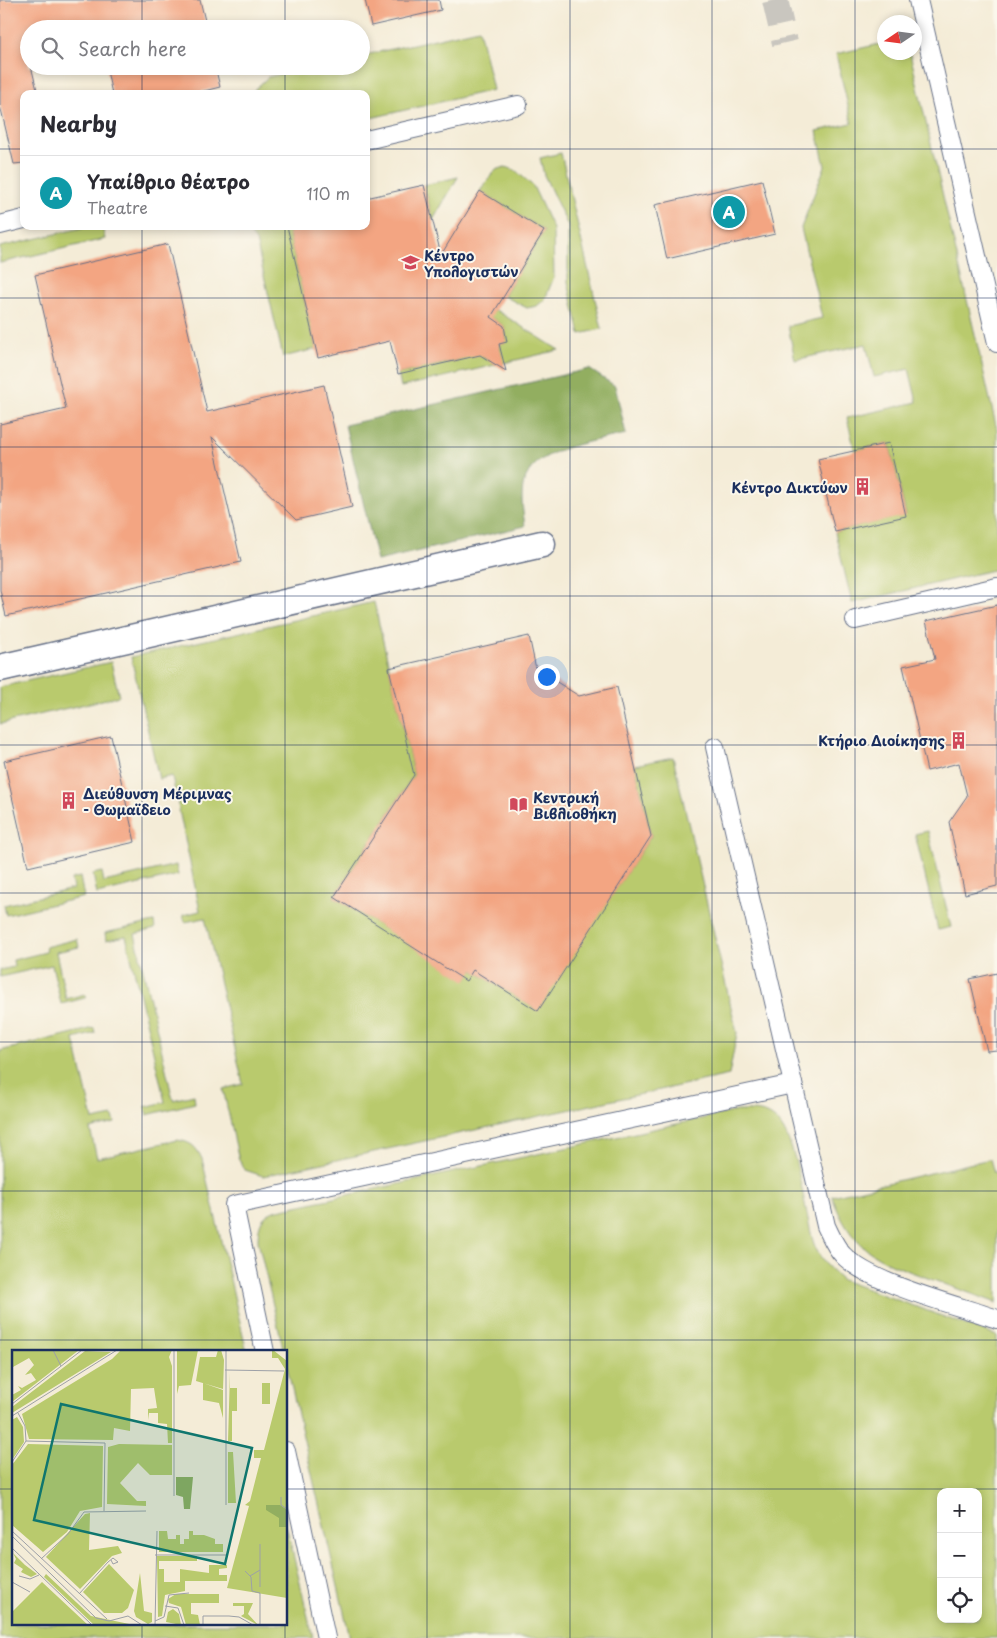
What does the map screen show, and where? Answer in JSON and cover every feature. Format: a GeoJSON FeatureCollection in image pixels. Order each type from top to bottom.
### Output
{"type":"FeatureCollection","features":[{"type":"Feature","properties":{"kind":"street"},"geometry":{"type":"LineString","coordinates":[[0,668],[542,544]]}},
{"type":"Feature","properties":{"kind":"lane"},"geometry":{"type":"LineString","coordinates":[[919,6],[997,343]]}},
{"type":"Feature","properties":{"kind":"lane"},"geometry":{"type":"LineString","coordinates":[[370,139],[518,105]]}},
{"type":"Feature","properties":{"kind":"lane"},"geometry":{"type":"LineString","coordinates":[[0,225],[20,220]]}},
{"type":"Feature","properties":{"kind":"lane"},"geometry":{"type":"LineString","coordinates":[[856,620],[997,587]]}},
{"type":"Feature","properties":{"kind":"lane"},"geometry":{"type":"LineString","coordinates":[[715,747],[826,1226],[835,1246],[843,1256],[871,1276],[997,1319]]}},
{"type":"Feature","properties":{"kind":"lane"},"geometry":{"type":"LineString","coordinates":[[265,1350],[234,1205],[793,1084]]}},
{"type":"Feature","properties":{"kind":"lane"},"geometry":{"type":"LineString","coordinates":[[288,1460],[326,1638]]}},
{"type":"Feature","properties":{"kind":"green space"},"geometry":{"type":"Polygon","coordinates":[[[479,29],[493,90],[370,118],[370,90],[254,90],[268,77],[277,75],[370,75],[370,54],[479,29]]]}},
{"type":"Feature","properties":{"kind":"green space"},"geometry":{"type":"Polygon","coordinates":[[[877,45],[877,60],[912,60],[997,430],[997,569],[852,603],[835,532],[906,515],[889,443],[855,451],[847,418],[917,402],[909,369],[874,377],[866,344],[795,360],[788,326],[822,318],[801,228],[825,166],[817,131],[852,123],[836,54],[877,45]]]}},
{"type":"Feature","properties":{"kind":"green space"},"geometry":{"type":"Polygon","coordinates":[[[561,153],[602,329],[580,334],[568,282],[568,226],[544,175],[540,158],[561,153]]]}},
{"type":"Feature","properties":{"kind":"green space"},"geometry":{"type":"Polygon","coordinates":[[[505,167],[515,170],[533,186],[553,229],[554,277],[545,299],[537,306],[527,308],[504,296],[544,231],[480,191],[495,170],[505,167]]]}},
{"type":"Feature","properties":{"kind":"green space"},"geometry":{"type":"Polygon","coordinates":[[[458,177],[433,220],[424,185],[458,177]]]}},
{"type":"Feature","properties":{"kind":"green space"},"geometry":{"type":"Polygon","coordinates":[[[73,230],[103,230],[105,239],[0,263],[0,247],[73,230]]]}},
{"type":"Feature","properties":{"kind":"green space"},"geometry":{"type":"Polygon","coordinates":[[[247,230],[288,230],[316,349],[283,357],[256,241],[247,230]]]}},
{"type":"Feature","properties":{"kind":"green space"},"geometry":{"type":"Polygon","coordinates":[[[475,297],[559,350],[401,387],[398,374],[464,359],[462,349],[468,348],[489,361],[502,357],[499,344],[507,341],[504,326],[489,316],[475,297]]]}},
{"type":"Feature","properties":{"kind":"green space"},"geometry":{"type":"Polygon","coordinates":[[[589,369],[615,386],[626,434],[570,447],[543,459],[533,467],[526,477],[523,489],[522,502],[525,526],[377,561],[345,425],[589,369]]]}},
{"type":"Feature","properties":{"kind":"green space"},"geometry":{"type":"Polygon","coordinates":[[[374,602],[414,775],[334,897],[466,980],[473,970],[537,1010],[651,836],[635,765],[673,757],[737,1033],[729,1075],[263,1176],[245,1170],[239,1160],[223,1089],[243,1084],[205,918],[185,922],[183,915],[200,911],[172,776],[159,779],[131,657],[374,602]]]}},
{"type":"Feature","properties":{"kind":"green space"},"geometry":{"type":"Polygon","coordinates":[[[111,662],[119,696],[0,724],[0,687],[111,662]]]}},
{"type":"Feature","properties":{"kind":"green space"},"geometry":{"type":"Polygon","coordinates":[[[928,831],[951,927],[938,930],[915,834],[928,831]]]}},
{"type":"Feature","properties":{"kind":"green space"},"geometry":{"type":"Polygon","coordinates":[[[176,865],[178,875],[97,894],[93,874],[102,872],[104,882],[176,865]]]}},
{"type":"Feature","properties":{"kind":"green space"},"geometry":{"type":"Polygon","coordinates":[[[80,877],[84,897],[6,915],[4,905],[73,889],[71,879],[80,877]]]}},
{"type":"Feature","properties":{"kind":"green space"},"geometry":{"type":"Polygon","coordinates":[[[154,922],[155,929],[135,934],[173,1100],[194,1095],[195,1103],[147,1115],[145,1107],[165,1102],[126,936],[106,940],[105,933],[154,922]]]}},
{"type":"Feature","properties":{"kind":"green space"},"geometry":{"type":"Polygon","coordinates":[[[77,939],[79,947],[56,952],[66,999],[85,994],[87,996],[85,998],[61,1004],[52,965],[0,977],[0,970],[14,967],[13,960],[46,952],[45,947],[77,939]]]}},
{"type":"Feature","properties":{"kind":"green space"},"geometry":{"type":"Polygon","coordinates":[[[94,1028],[95,1033],[74,1039],[93,1120],[113,1116],[115,1123],[90,1129],[97,1158],[177,1140],[189,1143],[198,1151],[202,1159],[247,1350],[12,1350],[12,1626],[288,1626],[288,1532],[313,1638],[0,1638],[0,1051],[94,1028]]]}},
{"type":"Feature","properties":{"kind":"green space"},"geometry":{"type":"Polygon","coordinates":[[[737,1111],[759,1112],[771,1116],[780,1125],[788,1138],[794,1155],[810,1231],[816,1250],[842,1280],[997,1336],[997,1638],[350,1638],[288,1372],[288,1350],[284,1350],[258,1241],[260,1225],[268,1214],[278,1210],[737,1111]]]}},
{"type":"Feature","properties":{"kind":"green space"},"geometry":{"type":"Polygon","coordinates":[[[990,1159],[994,1173],[997,1172],[997,1303],[907,1271],[867,1250],[848,1228],[839,1214],[832,1196],[990,1159]]]}},
{"type":"Feature","properties":{"kind":"building"},"geometry":{"type":"Polygon","coordinates":[[[0,0],[200,0],[205,20],[20,20],[20,75],[33,75],[37,90],[20,90],[20,163],[14,164],[0,105],[0,0]]]}},
{"type":"Feature","properties":{"kind":"building"},"geometry":{"type":"Polygon","coordinates":[[[365,0],[439,0],[441,10],[371,26],[365,0]]]}},
{"type":"Feature","properties":{"kind":"building"},"geometry":{"type":"Polygon","coordinates":[[[108,75],[217,75],[220,87],[208,90],[111,90],[108,75]]]}},
{"type":"Feature","properties":{"kind":"building"},"geometry":{"type":"Polygon","coordinates":[[[762,180],[775,234],[667,259],[655,205],[762,180]]]}},
{"type":"Feature","properties":{"kind":"building","name":"Κέντρο Υπολογιστών"},"geometry":{"type":"Polygon","coordinates":[[[424,185],[441,255],[480,191],[544,231],[491,317],[504,326],[507,342],[499,344],[506,371],[480,355],[398,374],[390,341],[318,358],[288,230],[370,230],[370,197],[424,185]]]}},
{"type":"Feature","properties":{"kind":"building"},"geometry":{"type":"Polygon","coordinates":[[[168,244],[207,412],[324,385],[352,507],[296,520],[212,437],[241,562],[6,616],[0,590],[0,424],[66,409],[35,275],[168,244]]]}},
{"type":"Feature","properties":{"kind":"building","name":"Κέντρο Δικτύων"},"geometry":{"type":"Polygon","coordinates":[[[889,443],[906,516],[835,532],[818,459],[889,443]]]}},
{"type":"Feature","properties":{"kind":"building","name":"Κτήριο Διοίκησης"},"geometry":{"type":"Polygon","coordinates":[[[997,605],[997,886],[965,894],[949,822],[967,796],[959,763],[927,771],[903,666],[935,659],[926,621],[997,605]]]}},
{"type":"Feature","properties":{"kind":"building","name":"Κεντρική Βιβλιοθήκη"},"geometry":{"type":"Polygon","coordinates":[[[529,636],[536,669],[579,696],[617,687],[651,836],[538,1011],[473,970],[466,981],[334,897],[414,775],[389,668],[529,636]]]}},
{"type":"Feature","properties":{"kind":"building","name":"Διεύθυνση Μέριμνας - Θωμαϊδειο"},"geometry":{"type":"Polygon","coordinates":[[[111,736],[135,842],[28,867],[4,761],[111,736]]]}},
{"type":"Feature","properties":{"kind":"building"},"geometry":{"type":"Polygon","coordinates":[[[997,973],[997,1050],[987,1051],[970,979],[997,973]]]}},
{"type":"Feature","properties":{"kind":"tunnel"},"geometry":{"type":"LineString","coordinates":[[775,0],[785,43]]}},
{"type":"Feature","properties":{"kind":"place","name":"Υπαίθριο θέατρο"},"geometry":{"type":"Point","coordinates":[729,212]}},
{"type":"Feature","properties":{"kind":"place","name":"Κέντρο Υπολογιστών"},"geometry":{"type":"Point","coordinates":[410,263]}},
{"type":"Feature","properties":{"kind":"place","name":"Κέντρο Δικτύων"},"geometry":{"type":"Point","coordinates":[862,487]}},
{"type":"Feature","properties":{"kind":"place","name":"Κτήριο Διοίκησης"},"geometry":{"type":"Point","coordinates":[959,740]}},
{"type":"Feature","properties":{"kind":"place","name":"Διεύθυνση Μέριμνας - Θωμαϊδειο"},"geometry":{"type":"Point","coordinates":[69,801]}},
{"type":"Feature","properties":{"kind":"place","name":"Κεντρική Βιβλιοθήκη"},"geometry":{"type":"Point","coordinates":[519,805]}}]}
